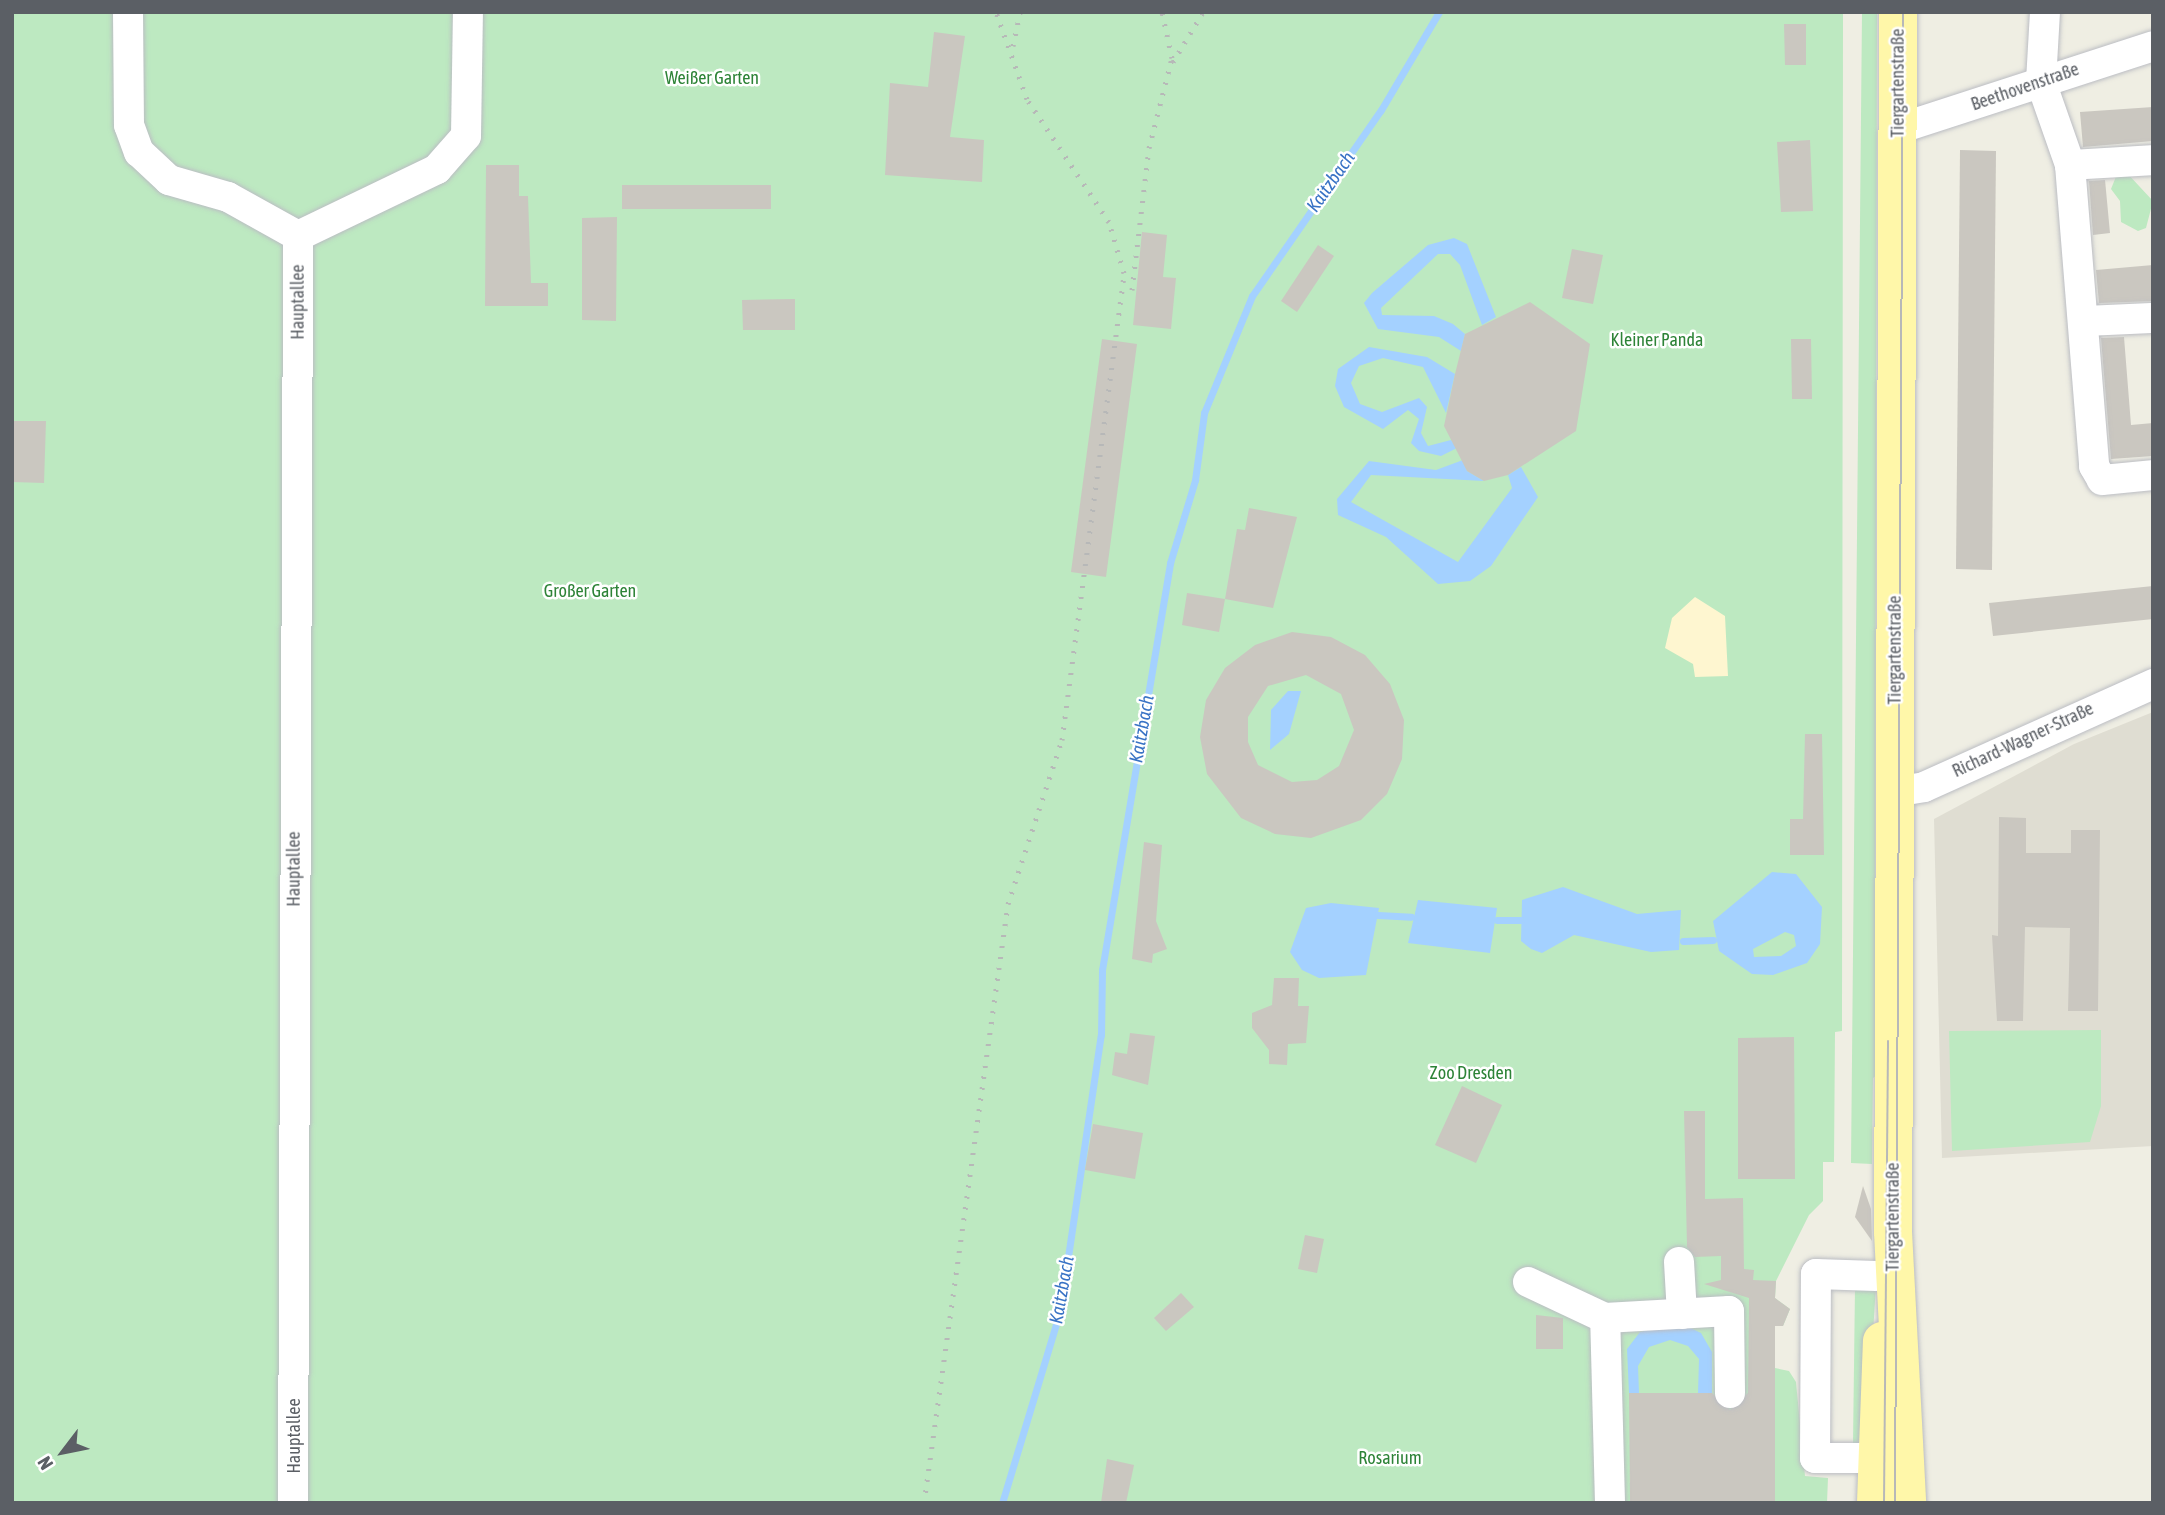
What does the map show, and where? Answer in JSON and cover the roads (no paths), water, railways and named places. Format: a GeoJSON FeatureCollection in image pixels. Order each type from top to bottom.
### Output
{"type":"FeatureCollection","features":[{"type":"Feature","properties":{"kind":"main road","name":"Tiergartenstraße"},"geometry":{"type":"LineString","coordinates":[[1876,1503],[1874,1458],[1885,1282],[1894,792],[1898,12]]}},
{"type":"Feature","properties":{"kind":"main road","name":"Tiergartenstraße"},"geometry":{"type":"LineString","coordinates":[[1885,1282],[1903,1354],[1907,1503]]}},
{"type":"Feature","properties":{"kind":"street"},"geometry":{"type":"LineString","coordinates":[[128,12],[129,125],[139,152],[169,180],[228,197],[298,236],[437,169],[466,136],[468,12]]}},
{"type":"Feature","properties":{"kind":"street"},"geometry":{"type":"LineString","coordinates":[[2045,12],[2041,82],[2070,165],[2094,466],[2102,480],[2153,475]]}},
{"type":"Feature","properties":{"kind":"street","name":"Beethovenstraße"},"geometry":{"type":"LineString","coordinates":[[1898,129],[2153,46]]}},
{"type":"Feature","properties":{"kind":"street"},"geometry":{"type":"LineString","coordinates":[[2070,165],[2153,160]]}},
{"type":"Feature","properties":{"kind":"street","name":"Hauptallee"},"geometry":{"type":"LineString","coordinates":[[293,1503],[298,236]]}},
{"type":"Feature","properties":{"kind":"street"},"geometry":{"type":"LineString","coordinates":[[2084,321],[2153,317]]}},
{"type":"Feature","properties":{"kind":"street","name":"Richard-Wagner-Straße"},"geometry":{"type":"LineString","coordinates":[[1894,792],[1924,787],[2153,684]]}},
{"type":"Feature","properties":{"kind":"street"},"geometry":{"type":"LineString","coordinates":[[1679,1262],[1682,1314]]}},
{"type":"Feature","properties":{"kind":"street"},"geometry":{"type":"LineString","coordinates":[[1874,1458],[1815,1458],[1807,1394],[1803,1309],[1816,1273],[1885,1282]]}},
{"type":"Feature","properties":{"kind":"street"},"geometry":{"type":"LineString","coordinates":[[1528,1282],[1605,1318],[1739,1311],[1730,1393]]}},
{"type":"Feature","properties":{"kind":"street"},"geometry":{"type":"LineString","coordinates":[[1605,1318],[1610,1503]]}},
{"type":"Feature","properties":{"kind":"water"},"geometry":{"type":"Polygon","coordinates":[[[1454,238],[1467,244],[1496,317],[1482,325],[1460,265],[1450,254],[1438,254],[1381,308],[1382,315],[1434,316],[1453,324],[1465,334],[1461,351],[1439,337],[1378,329],[1364,303],[1372,293],[1428,245],[1454,238]]]}},
{"type":"Feature","properties":{"kind":"water"},"geometry":{"type":"Polygon","coordinates":[[[1369,347],[1427,357],[1455,374],[1446,413],[1423,367],[1383,358],[1359,366],[1351,383],[1360,404],[1382,412],[1419,398],[1427,407],[1421,433],[1428,446],[1451,440],[1457,448],[1441,456],[1419,451],[1411,443],[1419,419],[1408,410],[1383,429],[1344,407],[1335,386],[1338,369],[1369,347]]]}},
{"type":"Feature","properties":{"kind":"water"},"geometry":{"type":"Polygon","coordinates":[[[1463,460],[1467,471],[1484,481],[1371,475],[1351,502],[1458,562],[1512,488],[1508,475],[1521,467],[1538,497],[1491,566],[1470,581],[1438,584],[1386,537],[1338,515],[1337,499],[1369,461],[1436,470],[1463,460]]]}},
{"type":"Feature","properties":{"kind":"water"},"geometry":{"type":"Polygon","coordinates":[[[1288,691],[1301,691],[1289,734],[1270,750],[1271,710],[1288,691]]]}},
{"type":"Feature","properties":{"kind":"water"},"geometry":{"type":"Polygon","coordinates":[[[1772,872],[1796,874],[1822,907],[1820,944],[1807,963],[1773,975],[1752,974],[1719,951],[1713,921],[1772,872]],[[1785,932],[1753,949],[1754,957],[1781,956],[1796,946],[1794,935],[1785,932]]]}},
{"type":"Feature","properties":{"kind":"water"},"geometry":{"type":"Polygon","coordinates":[[[1563,887],[1637,914],[1681,910],[1679,950],[1651,952],[1574,935],[1542,953],[1531,949],[1521,941],[1522,900],[1563,887]]]}},
{"type":"Feature","properties":{"kind":"water"},"geometry":{"type":"Polygon","coordinates":[[[1418,900],[1497,908],[1490,953],[1408,943],[1418,900]]]}},
{"type":"Feature","properties":{"kind":"water"},"geometry":{"type":"Polygon","coordinates":[[[1331,903],[1379,908],[1366,975],[1319,978],[1302,970],[1290,952],[1306,908],[1331,903]]]}},
{"type":"Feature","properties":{"kind":"water"},"geometry":{"type":"Polygon","coordinates":[[[1680,1323],[1701,1333],[1712,1352],[1712,1393],[1698,1393],[1699,1359],[1688,1346],[1670,1340],[1649,1347],[1638,1366],[1639,1393],[1629,1393],[1627,1349],[1640,1332],[1680,1323]]]}},
{"type":"Feature","properties":{"kind":"waterway","name":"Kaitzbach"},"geometry":{"type":"LineString","coordinates":[[1002,1503],[1060,1311],[1101,1035],[1102,970],[1170,563],[1195,480],[1204,413],[1252,296],[1381,110],[1439,12]]}},
{"type":"Feature","properties":{"kind":"waterway"},"geometry":{"type":"LineString","coordinates":[[1378,915],[1411,917]]}},
{"type":"Feature","properties":{"kind":"waterway"},"geometry":{"type":"LineString","coordinates":[[1497,920],[1521,920]]}},
{"type":"Feature","properties":{"kind":"waterway"},"geometry":{"type":"LineString","coordinates":[[1683,941],[1713,940]]}},
{"type":"Feature","properties":{"kind":"tram line"},"geometry":{"type":"LineString","coordinates":[[1895,1503],[1903,12]]}},
{"type":"Feature","properties":{"kind":"tram line"},"geometry":{"type":"LineString","coordinates":[[1884,1503],[1888,1041]]}},
{"type":"Feature","properties":{"kind":"railway"},"geometry":{"type":"LineString","coordinates":[[924,1503],[1008,904],[1062,740],[1124,273],[1109,222],[1027,99],[996,12]]}},
{"type":"Feature","properties":{"kind":"railway"},"geometry":{"type":"LineString","coordinates":[[1013,46],[1020,12]]}},
{"type":"Feature","properties":{"kind":"railway"},"geometry":{"type":"LineString","coordinates":[[1132,290],[1149,148],[1172,58],[1162,12]]}},
{"type":"Feature","properties":{"kind":"railway"},"geometry":{"type":"LineString","coordinates":[[1173,62],[1203,12]]}},
{"type":"Feature","properties":{"kind":"park label","name":"Weißer Garten"},"geometry":{"type":"Point","coordinates":[712,78]}},
{"type":"Feature","properties":{"kind":"park label","name":"Kleiner Panda"},"geometry":{"type":"Point","coordinates":[1657,340]}},
{"type":"Feature","properties":{"kind":"park label","name":"Großer Garten"},"geometry":{"type":"Point","coordinates":[590,591]}},
{"type":"Feature","properties":{"kind":"park label","name":"Zoo Dresden"},"geometry":{"type":"Point","coordinates":[1471,1073]}},
{"type":"Feature","properties":{"kind":"park label","name":"Rosarium"},"geometry":{"type":"Point","coordinates":[1390,1458]}}]}
